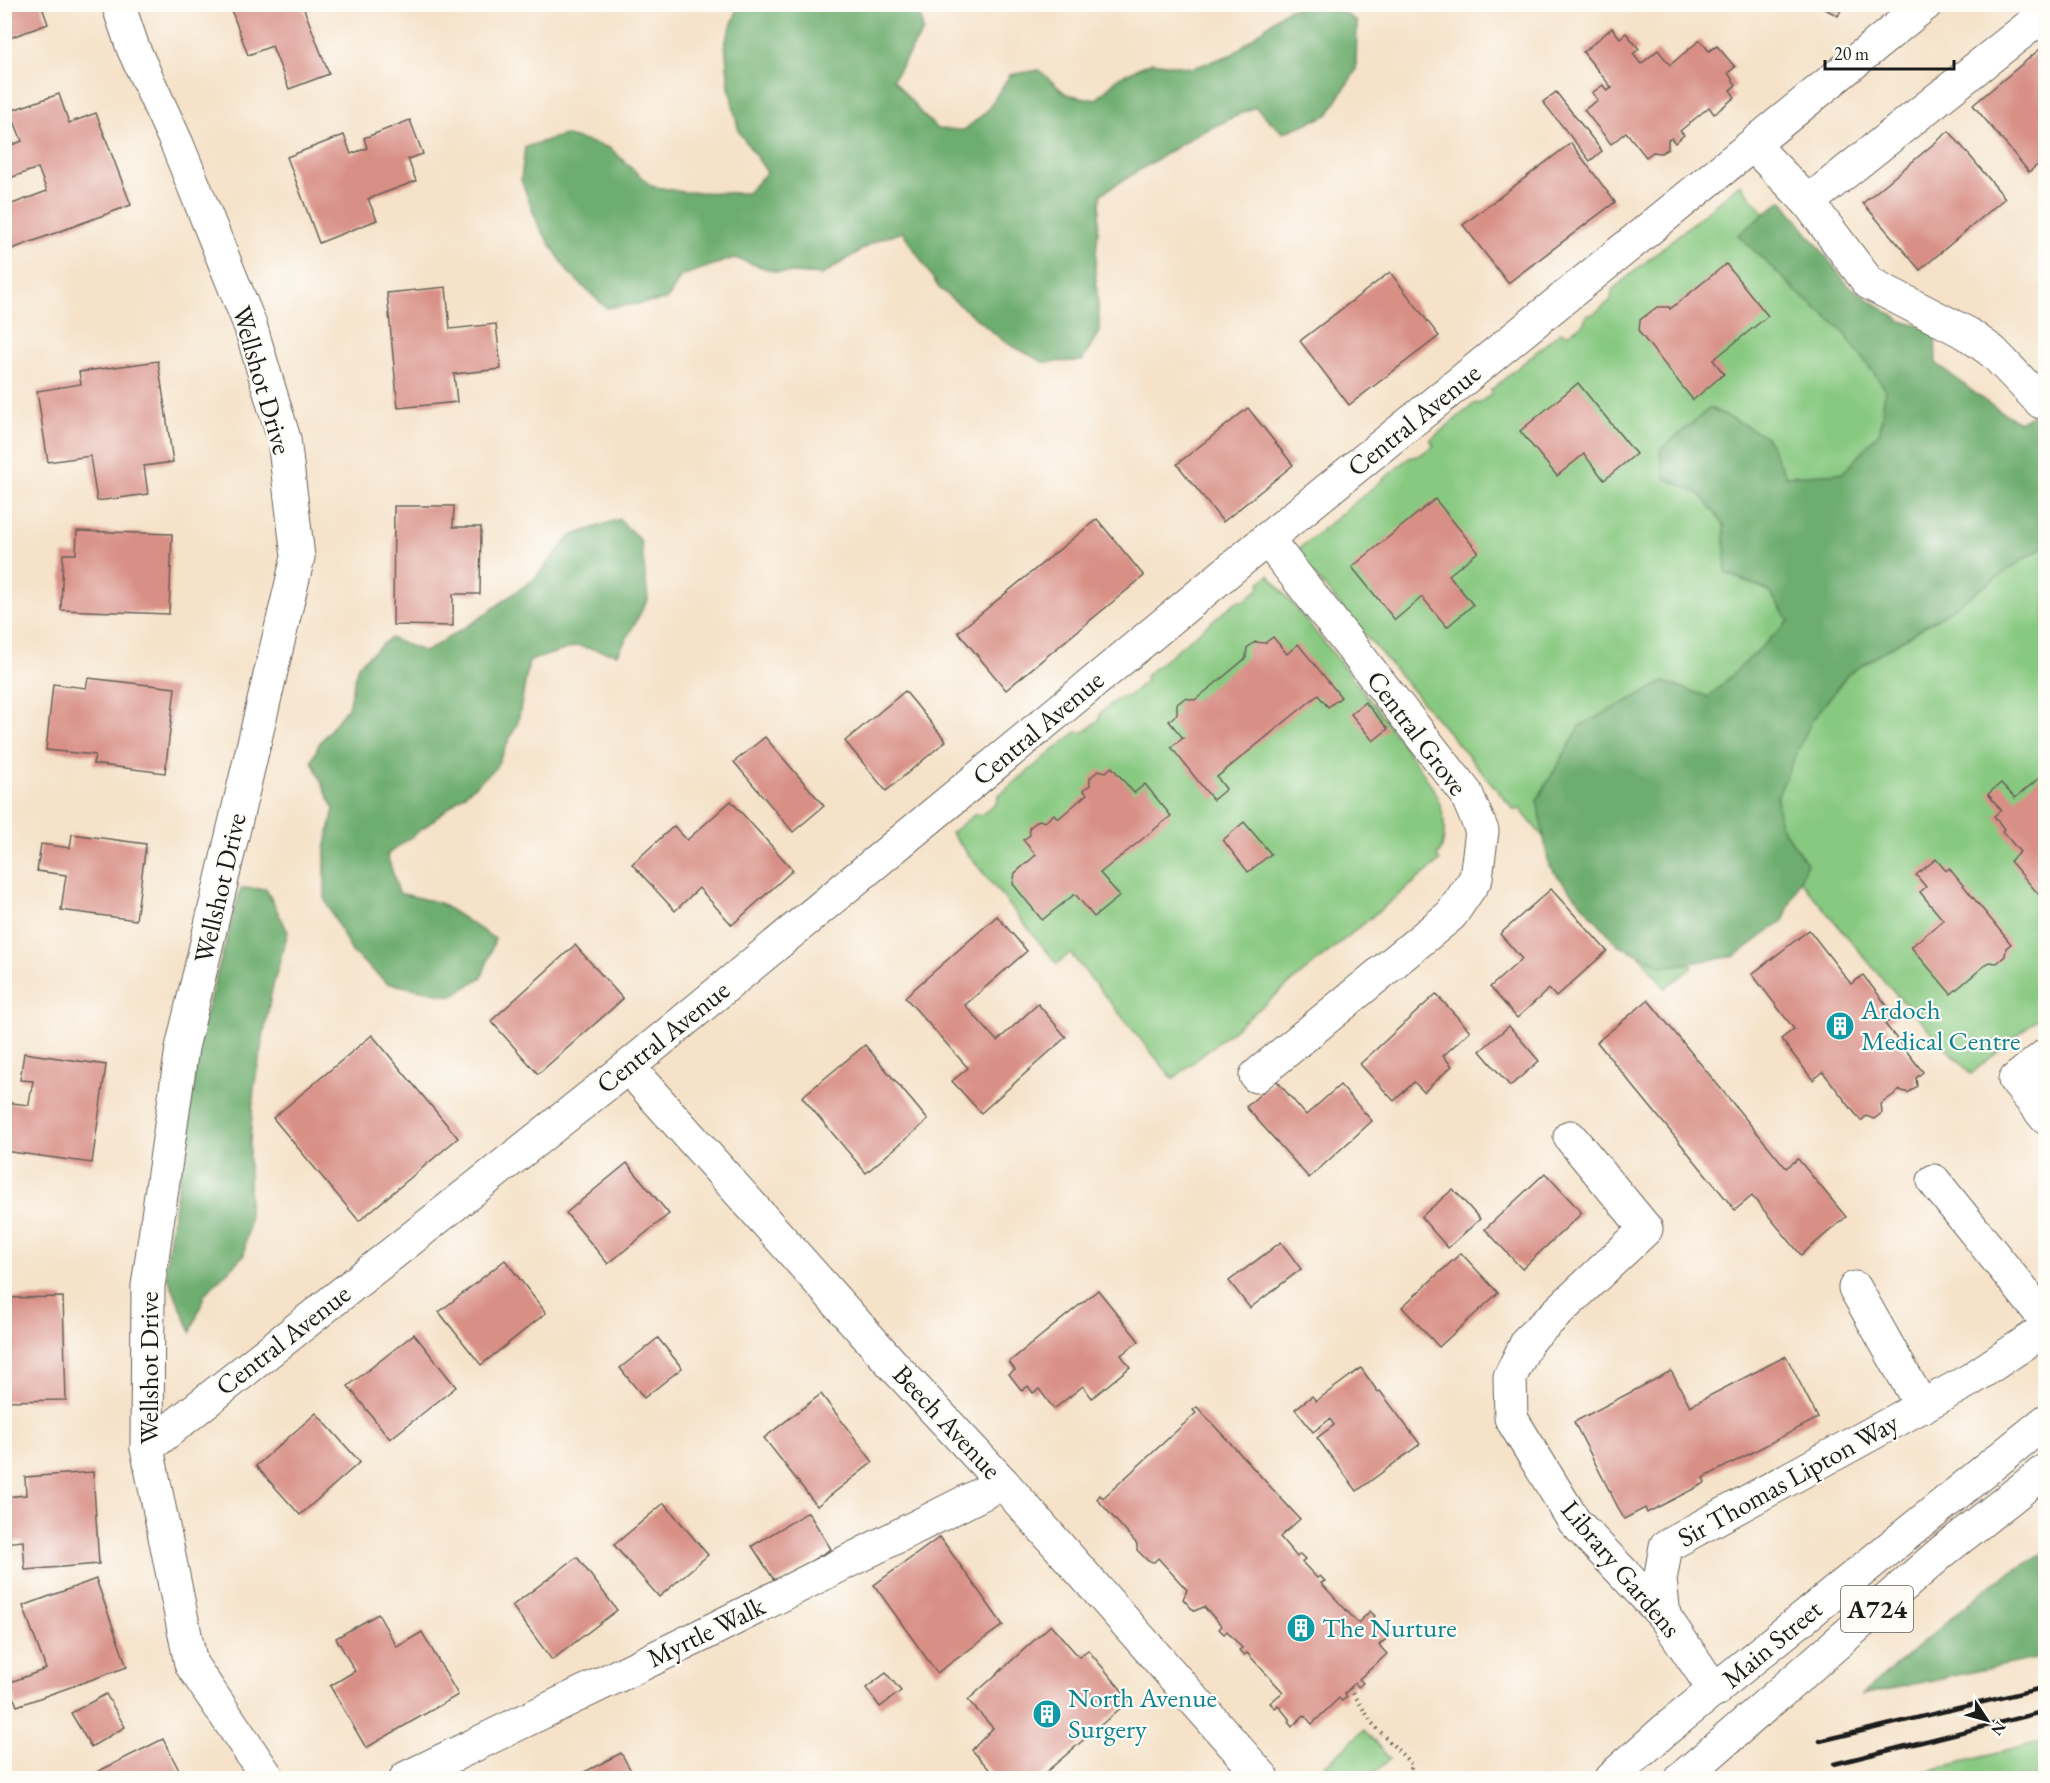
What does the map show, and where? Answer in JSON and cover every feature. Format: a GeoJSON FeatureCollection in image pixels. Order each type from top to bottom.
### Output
{"type":"FeatureCollection","features":[{"type":"Feature","properties":{"kind":"street","name":"Wellshot Drive"},"geometry":{"type":"LineString","coordinates":[[118,4],[133,48],[177,144],[250,326],[284,439],[298,557],[182,1048],[148,1286],[147,1448],[191,1664],[268,1779]]}},
{"type":"Feature","properties":{"kind":"street","name":"Central Avenue"},"geometry":{"type":"LineString","coordinates":[[147,1448],[628,1067],[1267,539],[1926,4]]}},
{"type":"Feature","properties":{"kind":"street"},"geometry":{"type":"LineString","coordinates":[[1808,202],[2046,13]]}},
{"type":"Feature","properties":{"kind":"street"},"geometry":{"type":"LineString","coordinates":[[1753,145],[1808,202],[1869,284],[1968,334],[1993,352],[2041,402]]}},
{"type":"Feature","properties":{"kind":"street","name":"Central Grove"},"geometry":{"type":"LineString","coordinates":[[1256,1076],[1451,915],[1476,878],[1482,831],[1466,793],[1267,539]]}},
{"type":"Feature","properties":{"kind":"street"},"geometry":{"type":"LineString","coordinates":[[2046,1055],[2015,1080],[2046,1118]]}},
{"type":"Feature","properties":{"kind":"street","name":"Beech Avenue"},"geometry":{"type":"LineString","coordinates":[[628,1067],[894,1366],[1003,1483],[1263,1779]]}},
{"type":"Feature","properties":{"kind":"street","name":"Library Gardens"},"geometry":{"type":"LineString","coordinates":[[1570,1137],[1646,1229],[1528,1340],[1510,1377],[1511,1418],[1574,1521],[1664,1616],[1715,1691],[1744,1726]]}},
{"type":"Feature","properties":{"kind":"street"},"geometry":{"type":"LineString","coordinates":[[1934,1181],[2046,1320]]}},
{"type":"Feature","properties":{"kind":"street"},"geometry":{"type":"LineString","coordinates":[[1855,1288],[1922,1407]]}},
{"type":"Feature","properties":{"kind":"street","name":"Sir Thomas Lipton Way"},"geometry":{"type":"LineString","coordinates":[[1664,1616],[1660,1580],[1666,1546],[1970,1380],[2046,1329]]}},
{"type":"Feature","properties":{"kind":"street","name":"Main Street"},"geometry":{"type":"LineString","coordinates":[[1611,1779],[1665,1730],[2046,1420]]}},
{"type":"Feature","properties":{"kind":"street","name":"Main Street"},"geometry":{"type":"LineString","coordinates":[[1682,1779],[1942,1552],[2046,1470]]}},
{"type":"Feature","properties":{"kind":"street","name":"Myrtle Walk"},"geometry":{"type":"LineString","coordinates":[[406,1779],[698,1637],[1003,1483]]}},
{"type":"Feature","properties":{"kind":"path"},"geometry":{"type":"LineString","coordinates":[[1350,1688],[1372,1723],[1412,1765],[1408,1779]]}},
{"type":"Feature","properties":{"kind":"green space"},"geometry":{"type":"Polygon","coordinates":[[[739,5],[919,5],[923,31],[893,79],[921,113],[938,129],[964,130],[986,112],[1010,75],[1039,70],[1066,94],[1096,100],[1119,77],[1152,62],[1193,68],[1233,54],[1286,10],[1307,5],[1333,5],[1357,22],[1356,70],[1328,115],[1283,133],[1255,107],[1196,135],[1101,194],[1095,268],[1100,330],[1082,361],[1043,362],[1005,342],[939,288],[903,232],[877,240],[822,275],[777,272],[734,258],[681,276],[667,300],[606,308],[569,273],[539,227],[521,180],[525,147],[564,135],[610,148],[651,186],[683,192],[747,193],[767,172],[739,132],[729,87],[725,43],[739,5]]]}},
{"type":"Feature","properties":{"kind":"green space"},"geometry":{"type":"Polygon","coordinates":[[[1740,184],[2010,504],[2045,475],[2045,1012],[1971,1074],[1890,988],[1795,874],[1689,963],[1693,967],[1665,988],[1519,808],[1515,811],[1295,552],[1409,458],[1420,455],[1434,445],[1430,440],[1475,403],[1478,404],[1491,394],[1491,390],[1560,332],[1568,334],[1584,323],[1586,315],[1593,314],[1611,300],[1612,290],[1740,184]]]}},
{"type":"Feature","properties":{"kind":"green space"},"geometry":{"type":"Polygon","coordinates":[[[1782,200],[1848,285],[1901,321],[1935,330],[1936,363],[1989,404],[2019,422],[2045,410],[2045,546],[1944,614],[1848,674],[1811,722],[1777,797],[1780,825],[1807,863],[1783,921],[1735,956],[1664,967],[1617,944],[1549,866],[1537,800],[1581,725],[1664,682],[1709,697],[1789,621],[1769,591],[1726,573],[1724,525],[1700,494],[1665,478],[1660,450],[1710,408],[1766,436],[1786,476],[1843,473],[1880,431],[1885,388],[1839,327],[1799,294],[1738,235],[1782,200]]]}},
{"type":"Feature","properties":{"kind":"green space"},"geometry":{"type":"Polygon","coordinates":[[[619,519],[641,541],[648,599],[618,654],[577,646],[529,661],[518,722],[495,769],[387,855],[399,893],[440,903],[495,939],[482,977],[452,996],[387,983],[352,952],[325,900],[325,849],[334,809],[312,761],[319,744],[348,707],[358,665],[390,638],[425,652],[474,622],[534,579],[571,536],[619,519]]]}},
{"type":"Feature","properties":{"kind":"green space"},"geometry":{"type":"Polygon","coordinates":[[[1269,575],[1371,701],[1431,785],[1444,820],[1443,844],[1437,857],[1440,861],[1173,1079],[1070,953],[1057,964],[951,833],[975,814],[981,815],[997,803],[998,796],[1076,732],[1084,732],[1099,720],[1100,713],[1120,697],[1127,697],[1145,682],[1146,675],[1237,601],[1244,601],[1260,588],[1260,582],[1269,575]]]}},
{"type":"Feature","properties":{"kind":"green space"},"geometry":{"type":"Polygon","coordinates":[[[241,888],[266,889],[288,932],[272,989],[254,1087],[249,1156],[249,1220],[244,1255],[205,1294],[191,1332],[165,1271],[201,1030],[241,888]]]}},
{"type":"Feature","properties":{"kind":"green space"},"geometry":{"type":"Polygon","coordinates":[[[2045,1553],[2045,1657],[1861,1695],[1994,1582],[2045,1553]]]}},
{"type":"Feature","properties":{"kind":"green space"},"geometry":{"type":"Polygon","coordinates":[[[1364,1730],[1390,1759],[1368,1778],[1311,1778],[1364,1730]]]}},
{"type":"Feature","properties":{"kind":"green space"},"geometry":{"type":"Polygon","coordinates":[[[2045,1741],[2045,1778],[1899,1778],[2045,1741]]]}},
{"type":"Feature","properties":{"kind":"building"},"geometry":{"type":"Polygon","coordinates":[[[4,4],[41,4],[48,24],[4,40],[4,4]]]}},
{"type":"Feature","properties":{"kind":"building"},"geometry":{"type":"Polygon","coordinates":[[[229,4],[315,4],[304,9],[329,74],[289,89],[272,46],[248,55],[229,4]]]}},
{"type":"Feature","properties":{"kind":"building"},"geometry":{"type":"Polygon","coordinates":[[[1816,4],[1844,4],[1838,16],[1816,4]]]}},
{"type":"Feature","properties":{"kind":"building"},"geometry":{"type":"Polygon","coordinates":[[[1612,28],[1620,38],[1626,33],[1639,49],[1633,54],[1641,64],[1658,50],[1670,65],[1700,40],[1709,51],[1717,46],[1735,67],[1728,73],[1736,85],[1730,90],[1735,97],[1714,114],[1709,107],[1680,131],[1684,135],[1675,143],[1671,138],[1668,140],[1668,149],[1661,153],[1653,152],[1646,157],[1626,132],[1611,144],[1584,110],[1598,100],[1592,93],[1603,85],[1607,91],[1612,88],[1583,52],[1612,28]]]}},
{"type":"Feature","properties":{"kind":"building"},"geometry":{"type":"Polygon","coordinates":[[[2046,44],[2046,158],[2029,172],[1973,105],[2046,44]]]}},
{"type":"Feature","properties":{"kind":"building"},"geometry":{"type":"Polygon","coordinates":[[[1556,92],[1602,151],[1590,161],[1543,102],[1556,92]]]}},
{"type":"Feature","properties":{"kind":"building"},"geometry":{"type":"Polygon","coordinates":[[[59,94],[69,123],[96,113],[131,205],[12,249],[4,228],[4,207],[47,191],[38,168],[7,179],[4,171],[4,148],[22,141],[10,111],[59,94]]]}},
{"type":"Feature","properties":{"kind":"building"},"geometry":{"type":"Polygon","coordinates":[[[410,120],[423,154],[408,159],[416,181],[368,199],[377,220],[319,243],[287,157],[344,135],[351,154],[367,148],[364,138],[410,120]]]}},
{"type":"Feature","properties":{"kind":"building"},"geometry":{"type":"Polygon","coordinates":[[[1949,131],[2005,198],[1920,270],[1863,203],[1949,131]]]}},
{"type":"Feature","properties":{"kind":"building"},"geometry":{"type":"Polygon","coordinates":[[[1571,143],[1615,202],[1508,283],[1463,225],[1571,143]]]}},
{"type":"Feature","properties":{"kind":"building"},"geometry":{"type":"Polygon","coordinates":[[[1726,264],[1768,316],[1713,360],[1724,374],[1693,400],[1639,332],[1640,320],[1657,307],[1669,307],[1670,309],[1726,264]]]}},
{"type":"Feature","properties":{"kind":"building"},"geometry":{"type":"Polygon","coordinates":[[[1390,272],[1439,336],[1349,405],[1300,341],[1390,272]]]}},
{"type":"Feature","properties":{"kind":"building"},"geometry":{"type":"Polygon","coordinates":[[[446,287],[450,329],[496,324],[501,369],[454,374],[457,402],[398,408],[387,293],[446,287]]]}},
{"type":"Feature","properties":{"kind":"building"},"geometry":{"type":"Polygon","coordinates":[[[158,361],[173,462],[144,466],[148,494],[97,501],[90,456],[48,462],[37,391],[81,384],[79,372],[158,361]]]}},
{"type":"Feature","properties":{"kind":"building"},"geometry":{"type":"Polygon","coordinates":[[[1578,383],[1636,454],[1604,480],[1584,454],[1557,476],[1520,431],[1578,383]]]}},
{"type":"Feature","properties":{"kind":"building"},"geometry":{"type":"Polygon","coordinates":[[[1248,408],[1293,465],[1223,522],[1177,464],[1248,408]]]}},
{"type":"Feature","properties":{"kind":"building"},"geometry":{"type":"Polygon","coordinates":[[[1435,499],[1478,552],[1449,575],[1473,605],[1447,627],[1422,597],[1395,620],[1352,567],[1435,499]]]}},
{"type":"Feature","properties":{"kind":"building"},"geometry":{"type":"Polygon","coordinates":[[[394,506],[454,506],[453,527],[481,527],[480,594],[453,594],[453,626],[393,625],[394,506]]]}},
{"type":"Feature","properties":{"kind":"building"},"geometry":{"type":"Polygon","coordinates":[[[1097,519],[1144,576],[1006,690],[958,632],[1097,519]]]}},
{"type":"Feature","properties":{"kind":"building"},"geometry":{"type":"Polygon","coordinates":[[[77,531],[172,534],[169,614],[61,610],[63,554],[76,554],[77,531]]]}},
{"type":"Feature","properties":{"kind":"building"},"geometry":{"type":"Polygon","coordinates":[[[1273,637],[1287,654],[1298,644],[1341,697],[1328,707],[1318,695],[1217,777],[1226,789],[1213,800],[1171,747],[1183,738],[1169,721],[1177,714],[1177,704],[1185,698],[1195,700],[1246,658],[1247,648],[1255,642],[1265,643],[1273,637]]]}},
{"type":"Feature","properties":{"kind":"building"},"geometry":{"type":"Polygon","coordinates":[[[88,678],[175,688],[165,773],[93,764],[95,755],[46,750],[53,684],[86,688],[88,678]]]}},
{"type":"Feature","properties":{"kind":"building"},"geometry":{"type":"Polygon","coordinates":[[[905,691],[946,741],[886,791],[845,741],[905,691]]]}},
{"type":"Feature","properties":{"kind":"building"},"geometry":{"type":"Polygon","coordinates":[[[1365,702],[1388,729],[1373,741],[1351,714],[1365,702]]]}},
{"type":"Feature","properties":{"kind":"building"},"geometry":{"type":"Polygon","coordinates":[[[765,737],[824,806],[793,832],[734,762],[765,737]]]}},
{"type":"Feature","properties":{"kind":"building"},"geometry":{"type":"Polygon","coordinates":[[[1112,767],[1134,793],[1145,784],[1171,816],[1100,873],[1120,896],[1094,917],[1075,894],[1042,920],[1013,884],[1015,873],[1036,855],[1023,840],[1030,835],[1029,828],[1039,820],[1045,822],[1054,814],[1058,819],[1087,794],[1083,790],[1090,785],[1090,778],[1099,770],[1106,772],[1112,767]]]}},
{"type":"Feature","properties":{"kind":"building"},"geometry":{"type":"Polygon","coordinates":[[[2044,774],[2046,775],[2046,903],[2010,861],[2020,852],[2002,831],[2004,829],[1994,816],[2001,810],[1988,794],[2001,783],[2015,798],[2044,774]]]}},
{"type":"Feature","properties":{"kind":"building"},"geometry":{"type":"Polygon","coordinates":[[[731,801],[793,870],[732,925],[699,888],[675,911],[632,864],[674,826],[687,840],[731,801]]]}},
{"type":"Feature","properties":{"kind":"building"},"geometry":{"type":"Polygon","coordinates":[[[1244,822],[1271,854],[1248,872],[1223,840],[1244,822]]]}},
{"type":"Feature","properties":{"kind":"building"},"geometry":{"type":"Polygon","coordinates":[[[72,834],[146,844],[136,920],[61,910],[66,875],[37,871],[41,844],[70,848],[72,834]]]}},
{"type":"Feature","properties":{"kind":"building"},"geometry":{"type":"Polygon","coordinates":[[[1936,859],[1946,871],[1949,868],[2011,944],[2006,948],[2005,956],[1997,963],[1989,962],[1951,994],[1911,947],[1943,920],[1920,892],[1926,887],[1916,875],[1936,859]]]}},
{"type":"Feature","properties":{"kind":"building"},"geometry":{"type":"Polygon","coordinates":[[[1551,889],[1607,951],[1556,997],[1549,989],[1517,1018],[1490,987],[1522,959],[1500,934],[1551,889]]]}},
{"type":"Feature","properties":{"kind":"building"},"geometry":{"type":"Polygon","coordinates":[[[997,916],[1027,951],[965,1005],[997,1041],[1038,1004],[1066,1037],[981,1113],[952,1081],[968,1068],[905,997],[997,916]]]}},
{"type":"Feature","properties":{"kind":"building","name":"Ardoch Medical Centre"},"geometry":{"type":"Polygon","coordinates":[[[1809,930],[1851,984],[1863,975],[1895,1016],[1885,1024],[1923,1072],[1916,1078],[1917,1086],[1908,1093],[1900,1090],[1881,1104],[1882,1113],[1874,1119],[1866,1116],[1861,1121],[1823,1072],[1813,1080],[1781,1039],[1794,1029],[1752,974],[1809,930]]]}},
{"type":"Feature","properties":{"kind":"building"},"geometry":{"type":"Polygon","coordinates":[[[575,945],[623,999],[538,1074],[491,1021],[575,945]]]}},
{"type":"Feature","properties":{"kind":"building"},"geometry":{"type":"Polygon","coordinates":[[[1436,994],[1470,1031],[1443,1056],[1452,1066],[1424,1092],[1414,1082],[1394,1101],[1360,1064],[1436,994]]]}},
{"type":"Feature","properties":{"kind":"building"},"geometry":{"type":"Polygon","coordinates":[[[1648,1000],[1786,1168],[1798,1159],[1846,1217],[1801,1255],[1752,1196],[1735,1210],[1597,1042],[1648,1000]]]}},
{"type":"Feature","properties":{"kind":"building"},"geometry":{"type":"Polygon","coordinates":[[[1509,1026],[1539,1061],[1510,1086],[1480,1051],[1509,1026]]]}},
{"type":"Feature","properties":{"kind":"building"},"geometry":{"type":"Polygon","coordinates":[[[372,1035],[458,1138],[359,1221],[273,1118],[372,1035]]]}},
{"type":"Feature","properties":{"kind":"building"},"geometry":{"type":"Polygon","coordinates":[[[865,1045],[928,1120],[866,1173],[802,1097],[865,1045]]]}},
{"type":"Feature","properties":{"kind":"building"},"geometry":{"type":"Polygon","coordinates":[[[24,1053],[106,1065],[92,1163],[4,1151],[4,1102],[29,1105],[33,1081],[20,1080],[24,1053]]]}},
{"type":"Feature","properties":{"kind":"building"},"geometry":{"type":"Polygon","coordinates":[[[1276,1080],[1306,1115],[1340,1085],[1372,1121],[1309,1178],[1246,1107],[1276,1080]]]}},
{"type":"Feature","properties":{"kind":"building"},"geometry":{"type":"Polygon","coordinates":[[[627,1163],[669,1214],[608,1264],[566,1213],[627,1163]]]}},
{"type":"Feature","properties":{"kind":"building"},"geometry":{"type":"Polygon","coordinates":[[[1545,1173],[1582,1213],[1522,1269],[1485,1229],[1545,1173]]]}},
{"type":"Feature","properties":{"kind":"building"},"geometry":{"type":"Polygon","coordinates":[[[1453,1189],[1480,1219],[1448,1248],[1421,1217],[1453,1189]]]}},
{"type":"Feature","properties":{"kind":"building"},"geometry":{"type":"Polygon","coordinates":[[[1281,1242],[1301,1269],[1250,1308],[1229,1281],[1281,1242]]]}},
{"type":"Feature","properties":{"kind":"building"},"geometry":{"type":"Polygon","coordinates":[[[1461,1253],[1498,1293],[1439,1347],[1402,1307],[1461,1253]]]}},
{"type":"Feature","properties":{"kind":"building"},"geometry":{"type":"Polygon","coordinates":[[[505,1260],[546,1313],[481,1365],[439,1312],[505,1260]]]}},
{"type":"Feature","properties":{"kind":"building"},"geometry":{"type":"Polygon","coordinates":[[[1098,1290],[1139,1341],[1121,1355],[1130,1367],[1092,1398],[1083,1386],[1054,1409],[1039,1389],[1033,1393],[1028,1386],[1022,1391],[1009,1374],[1015,1370],[1009,1362],[1098,1290]]]}},
{"type":"Feature","properties":{"kind":"building"},"geometry":{"type":"Polygon","coordinates":[[[63,1297],[66,1400],[4,1401],[4,1298],[63,1297]]]}},
{"type":"Feature","properties":{"kind":"building"},"geometry":{"type":"Polygon","coordinates":[[[414,1334],[456,1387],[390,1439],[348,1386],[414,1334]]]}},
{"type":"Feature","properties":{"kind":"building"},"geometry":{"type":"Polygon","coordinates":[[[658,1338],[682,1368],[644,1398],[620,1368],[658,1338]]]}},
{"type":"Feature","properties":{"kind":"building"},"geometry":{"type":"Polygon","coordinates":[[[1786,1356],[1818,1418],[1703,1478],[1705,1483],[1647,1513],[1645,1508],[1624,1519],[1574,1422],[1671,1371],[1690,1406],[1786,1356]]]}},
{"type":"Feature","properties":{"kind":"building"},"geometry":{"type":"Polygon","coordinates":[[[1361,1368],[1420,1444],[1357,1491],[1317,1438],[1334,1425],[1330,1419],[1313,1432],[1295,1409],[1312,1396],[1316,1401],[1361,1368]]]}},
{"type":"Feature","properties":{"kind":"building"},"geometry":{"type":"Polygon","coordinates":[[[821,1394],[873,1462],[817,1506],[764,1438],[821,1394]]]}},
{"type":"Feature","properties":{"kind":"building"},"geometry":{"type":"Polygon","coordinates":[[[1197,1407],[1300,1519],[1280,1537],[1297,1557],[1300,1554],[1305,1559],[1302,1562],[1317,1578],[1320,1576],[1325,1581],[1321,1583],[1358,1623],[1370,1611],[1375,1616],[1372,1619],[1385,1633],[1388,1630],[1392,1634],[1379,1645],[1387,1654],[1359,1679],[1363,1683],[1358,1687],[1355,1683],[1344,1694],[1347,1697],[1342,1701],[1339,1698],[1312,1724],[1304,1715],[1292,1727],[1288,1722],[1290,1720],[1278,1705],[1275,1708],[1270,1703],[1283,1692],[1247,1653],[1244,1655],[1239,1650],[1242,1648],[1227,1631],[1224,1634],[1219,1629],[1222,1626],[1204,1607],[1194,1611],[1183,1599],[1187,1590],[1158,1558],[1154,1562],[1148,1561],[1137,1550],[1137,1544],[1097,1499],[1100,1495],[1103,1498],[1196,1413],[1193,1410],[1197,1407]]]}},
{"type":"Feature","properties":{"kind":"building"},"geometry":{"type":"Polygon","coordinates":[[[316,1413],[360,1462],[300,1515],[256,1466],[316,1413]]]}},
{"type":"Feature","properties":{"kind":"building"},"geometry":{"type":"Polygon","coordinates":[[[93,1472],[99,1564],[25,1570],[23,1541],[4,1543],[4,1497],[26,1495],[25,1477],[93,1472]]]}},
{"type":"Feature","properties":{"kind":"building"},"geometry":{"type":"Polygon","coordinates":[[[664,1503],[708,1555],[659,1597],[614,1545],[664,1503]]]}},
{"type":"Feature","properties":{"kind":"building"},"geometry":{"type":"Polygon","coordinates":[[[808,1512],[831,1549],[776,1583],[752,1546],[808,1512]]]}},
{"type":"Feature","properties":{"kind":"building"},"geometry":{"type":"Polygon","coordinates":[[[940,1537],[1003,1625],[937,1673],[874,1585],[940,1537]]]}},
{"type":"Feature","properties":{"kind":"building"},"geometry":{"type":"Polygon","coordinates":[[[577,1557],[617,1610],[552,1660],[512,1606],[577,1557]]]}},
{"type":"Feature","properties":{"kind":"building"},"geometry":{"type":"Polygon","coordinates":[[[96,1579],[127,1667],[17,1706],[8,1683],[46,1669],[23,1606],[96,1579]]]}},
{"type":"Feature","properties":{"kind":"building"},"geometry":{"type":"Polygon","coordinates":[[[378,1614],[397,1647],[422,1632],[458,1695],[366,1748],[330,1686],[355,1671],[336,1638],[378,1614]]]}},
{"type":"Feature","properties":{"kind":"building","name":"North Avenue Surgery"},"geometry":{"type":"Polygon","coordinates":[[[1051,1625],[1079,1657],[1088,1650],[1130,1700],[1039,1778],[997,1778],[972,1750],[993,1728],[968,1700],[1051,1625]]]}},
{"type":"Feature","properties":{"kind":"building"},"geometry":{"type":"Polygon","coordinates":[[[886,1673],[901,1691],[880,1707],[866,1688],[886,1673]]]}},
{"type":"Feature","properties":{"kind":"building"},"geometry":{"type":"Polygon","coordinates":[[[106,1694],[125,1727],[91,1747],[71,1713],[106,1694]]]}},
{"type":"Feature","properties":{"kind":"building"},"geometry":{"type":"Polygon","coordinates":[[[163,1739],[183,1778],[85,1778],[163,1739]]]}},
{"type":"Feature","properties":{"kind":"building"},"geometry":{"type":"Polygon","coordinates":[[[621,1753],[635,1778],[573,1778],[621,1753]]]}},
{"type":"Feature","properties":{"kind":"railway"},"geometry":{"type":"LineString","coordinates":[[1820,1741],[2046,1687]]}},
{"type":"Feature","properties":{"kind":"railway"},"geometry":{"type":"LineString","coordinates":[[1834,1764],[2046,1711]]}},
{"type":"Feature","properties":{"kind":"place","name":"Ardoch Medical Centre"},"geometry":{"type":"Point","coordinates":[1840,1026]}},
{"type":"Feature","properties":{"kind":"place","name":"The Nurture"},"geometry":{"type":"Point","coordinates":[1301,1628]}},
{"type":"Feature","properties":{"kind":"place","name":"North Avenue Surgery"},"geometry":{"type":"Point","coordinates":[1047,1714]}}]}
